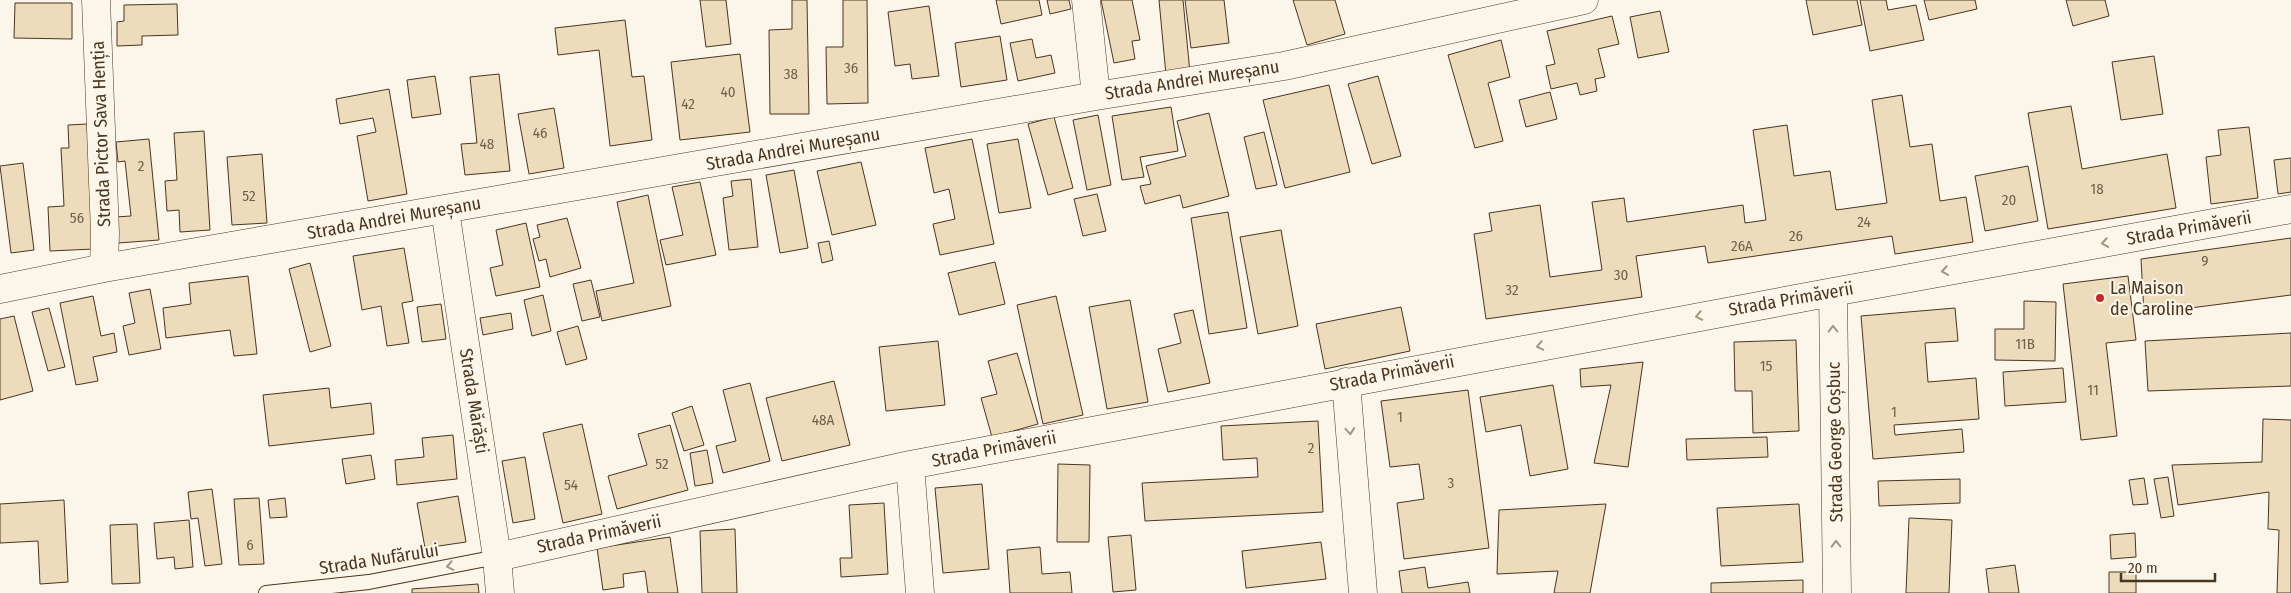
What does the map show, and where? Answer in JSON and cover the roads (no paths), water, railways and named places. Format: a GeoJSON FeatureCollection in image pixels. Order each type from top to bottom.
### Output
{"type":"FeatureCollection","features":[{"type":"Feature","properties":{"kind":"street","name":"Strada Pictor Sava Henția"},"geometry":{"type":"LineString","coordinates":[[96,0],[105,233],[104,268]]}},
{"type":"Feature","properties":{"kind":"street"},"geometry":{"type":"LineString","coordinates":[[1086,0],[1096,96]]}},
{"type":"Feature","properties":{"kind":"street","name":"Strada Andrei Mureșanu"},"geometry":{"type":"LineString","coordinates":[[0,289],[104,268],[1096,96],[1284,66],[1584,0]]}},
{"type":"Feature","properties":{"kind":"street","name":"Strada Primăverii"},"geometry":{"type":"LineString","coordinates":[[498,557],[910,466],[1346,382],[2291,209]]}},
{"type":"Feature","properties":{"kind":"street","name":"Strada Mărăști"},"geometry":{"type":"LineString","coordinates":[[445,210],[498,557],[500,593]]}},
{"type":"Feature","properties":{"kind":"street","name":"Strada George Coșbuc"},"geometry":{"type":"LineString","coordinates":[[1833,292],[1837,593]]}},
{"type":"Feature","properties":{"kind":"street"},"geometry":{"type":"LineString","coordinates":[[1346,382],[1363,593]]}},
{"type":"Feature","properties":{"kind":"street"},"geometry":{"type":"LineString","coordinates":[[910,466],[920,593]]}},
{"type":"Feature","properties":{"kind":"lane","name":"Strada Nufărului"},"geometry":{"type":"LineString","coordinates":[[266,593],[369,582],[498,557]]}},
{"type":"Feature","properties":{"kind":"place","name":"La Maison de Caroline"},"geometry":{"type":"Point","coordinates":[2100,298]}}]}
